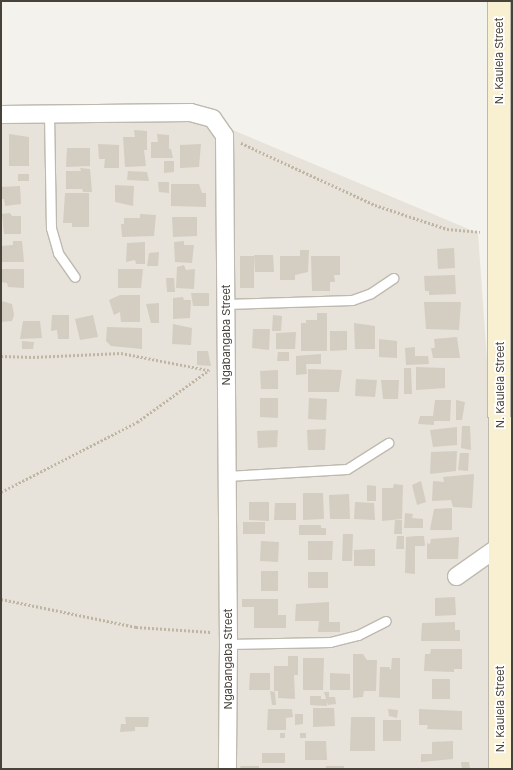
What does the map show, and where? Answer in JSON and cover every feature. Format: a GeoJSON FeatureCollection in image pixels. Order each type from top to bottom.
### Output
{"type":"FeatureCollection","features":[{"type":"Feature","properties":{"kind":"street","name":"N. Kaulela Street"},"geometry":{"type":"LineString","coordinates":[[499,1],[499,234],[506,545],[500,769]]}},
{"type":"Feature","properties":{"kind":"street"},"geometry":{"type":"LineString","coordinates":[[1,114],[202,114],[212,118],[224,135]]}},
{"type":"Feature","properties":{"kind":"street","name":"Ngabangaba Street"},"geometry":{"type":"LineString","coordinates":[[224,135],[228,639],[227,769]]}},
{"type":"Feature","properties":{"kind":"street"},"geometry":{"type":"LineString","coordinates":[[456,576],[506,545]]}},
{"type":"Feature","properties":{"kind":"lane"},"geometry":{"type":"LineString","coordinates":[[49,114],[51,228],[58,253],[75,277]]}},
{"type":"Feature","properties":{"kind":"lane"},"geometry":{"type":"LineString","coordinates":[[226,304],[352,300],[371,293],[393,278]]}},
{"type":"Feature","properties":{"kind":"lane"},"geometry":{"type":"LineString","coordinates":[[227,476],[347,469],[388,443]]}},
{"type":"Feature","properties":{"kind":"lane"},"geometry":{"type":"LineString","coordinates":[[228,639],[330,642],[358,635],[386,621]]}},
{"type":"Feature","properties":{"kind":"path"},"geometry":{"type":"LineString","coordinates":[[224,135],[375,205],[448,229],[499,234]]}},
{"type":"Feature","properties":{"kind":"path"},"geometry":{"type":"LineString","coordinates":[[1,356],[33,357],[121,353],[209,370]]}},
{"type":"Feature","properties":{"kind":"path"},"geometry":{"type":"LineString","coordinates":[[1,492],[137,422],[209,370],[226,360]]}},
{"type":"Feature","properties":{"kind":"path"},"geometry":{"type":"LineString","coordinates":[[2,600],[136,626],[228,639]]}},
{"type":"Feature","properties":{"kind":"shaded area"},"geometry":{"type":"Polygon","coordinates":[[[190,112],[478,233],[500,545],[500,769],[1,769],[1,114],[190,112]]]}},
{"type":"Feature","properties":{"kind":"building"},"geometry":{"type":"Polygon","coordinates":[[[134,130],[147,131],[147,150],[144,150],[146,166],[125,167],[123,137],[135,137],[134,130]]]}},
{"type":"Feature","properties":{"kind":"building"},"geometry":{"type":"Polygon","coordinates":[[[9,134],[29,137],[29,166],[9,166],[9,134]]]}},
{"type":"Feature","properties":{"kind":"building"},"geometry":{"type":"Polygon","coordinates":[[[157,134],[169,135],[169,149],[171,149],[173,158],[151,158],[151,142],[158,142],[157,134]]]}},
{"type":"Feature","properties":{"kind":"building"},"geometry":{"type":"Polygon","coordinates":[[[98,144],[119,145],[119,168],[104,168],[105,159],[99,159],[98,144]]]}},
{"type":"Feature","properties":{"kind":"building"},"geometry":{"type":"Polygon","coordinates":[[[201,144],[199,167],[180,168],[180,145],[201,144]]]}},
{"type":"Feature","properties":{"kind":"building"},"geometry":{"type":"Polygon","coordinates":[[[67,148],[90,148],[90,166],[66,167],[67,148]]]}},
{"type":"Feature","properties":{"kind":"building"},"geometry":{"type":"Polygon","coordinates":[[[164,161],[174,161],[174,172],[164,173],[164,161]]]}},
{"type":"Feature","properties":{"kind":"building"},"geometry":{"type":"Polygon","coordinates":[[[80,168],[90,169],[92,192],[83,192],[82,189],[66,189],[66,171],[81,171],[80,168]]]}},
{"type":"Feature","properties":{"kind":"building"},"geometry":{"type":"Polygon","coordinates":[[[128,171],[147,172],[149,181],[127,180],[128,171]]]}},
{"type":"Feature","properties":{"kind":"building"},"geometry":{"type":"Polygon","coordinates":[[[18,174],[29,174],[29,181],[18,181],[18,174]]]}},
{"type":"Feature","properties":{"kind":"building"},"geometry":{"type":"Polygon","coordinates":[[[158,182],[169,182],[169,193],[159,192],[158,182]]]}},
{"type":"Feature","properties":{"kind":"building"},"geometry":{"type":"Polygon","coordinates":[[[171,184],[199,184],[202,193],[206,193],[206,207],[171,206],[171,184]]]}},
{"type":"Feature","properties":{"kind":"building"},"geometry":{"type":"Polygon","coordinates":[[[115,185],[134,186],[133,206],[115,202],[115,185]]]}},
{"type":"Feature","properties":{"kind":"building"},"geometry":{"type":"Polygon","coordinates":[[[20,186],[21,204],[5,206],[4,199],[1,199],[1,187],[20,186]]]}},
{"type":"Feature","properties":{"kind":"building"},"geometry":{"type":"Polygon","coordinates":[[[65,193],[89,193],[89,227],[72,227],[72,223],[63,223],[65,193]]]}},
{"type":"Feature","properties":{"kind":"building"},"geometry":{"type":"Polygon","coordinates":[[[10,213],[12,216],[21,216],[21,234],[4,234],[2,214],[10,213]]]}},
{"type":"Feature","properties":{"kind":"building"},"geometry":{"type":"Polygon","coordinates":[[[140,214],[156,215],[154,236],[122,237],[121,224],[124,224],[124,218],[140,218],[140,214]]]}},
{"type":"Feature","properties":{"kind":"building"},"geometry":{"type":"Polygon","coordinates":[[[172,217],[197,217],[197,236],[173,237],[172,217]]]}},
{"type":"Feature","properties":{"kind":"building"},"geometry":{"type":"Polygon","coordinates":[[[13,241],[22,241],[24,262],[1,262],[1,246],[13,245],[13,241]]]}},
{"type":"Feature","properties":{"kind":"building"},"geometry":{"type":"Polygon","coordinates":[[[184,241],[184,245],[194,245],[192,263],[175,262],[174,242],[184,241]]]}},
{"type":"Feature","properties":{"kind":"building"},"geometry":{"type":"Polygon","coordinates":[[[145,242],[145,264],[136,264],[135,260],[126,262],[127,243],[145,242]]]}},
{"type":"Feature","properties":{"kind":"building"},"geometry":{"type":"Polygon","coordinates":[[[454,248],[455,268],[438,269],[437,249],[454,248]]]}},
{"type":"Feature","properties":{"kind":"building"},"geometry":{"type":"Polygon","coordinates":[[[300,250],[309,250],[308,272],[295,275],[295,280],[280,280],[280,256],[300,256],[300,250]]]}},
{"type":"Feature","properties":{"kind":"building"},"geometry":{"type":"Polygon","coordinates":[[[159,252],[158,266],[147,266],[149,253],[159,252]]]}},
{"type":"Feature","properties":{"kind":"building"},"geometry":{"type":"Polygon","coordinates":[[[254,255],[273,255],[274,272],[255,272],[254,255]]]}},
{"type":"Feature","properties":{"kind":"building"},"geometry":{"type":"Polygon","coordinates":[[[240,256],[254,256],[254,288],[240,288],[240,256]]]}},
{"type":"Feature","properties":{"kind":"building"},"geometry":{"type":"Polygon","coordinates":[[[311,256],[340,256],[340,275],[334,275],[335,282],[330,282],[330,291],[312,291],[311,256]]]}},
{"type":"Feature","properties":{"kind":"building"},"geometry":{"type":"Polygon","coordinates":[[[184,265],[186,270],[195,269],[194,289],[176,288],[177,267],[184,265]]]}},
{"type":"Feature","properties":{"kind":"building"},"geometry":{"type":"Polygon","coordinates":[[[1,269],[24,269],[24,288],[8,287],[7,283],[1,282],[1,269]]]}},
{"type":"Feature","properties":{"kind":"building"},"geometry":{"type":"Polygon","coordinates":[[[118,269],[143,269],[141,288],[118,288],[118,269]]]}},
{"type":"Feature","properties":{"kind":"building"},"geometry":{"type":"Polygon","coordinates":[[[455,275],[456,294],[429,295],[429,291],[425,291],[424,276],[455,275]]]}},
{"type":"Feature","properties":{"kind":"building"},"geometry":{"type":"Polygon","coordinates":[[[166,278],[174,278],[175,292],[167,292],[166,278]]]}},
{"type":"Feature","properties":{"kind":"building"},"geometry":{"type":"Polygon","coordinates":[[[191,293],[209,293],[209,306],[193,306],[191,293]]]}},
{"type":"Feature","properties":{"kind":"building"},"geometry":{"type":"Polygon","coordinates":[[[120,295],[140,295],[140,322],[121,322],[120,312],[114,315],[109,300],[120,295]]]}},
{"type":"Feature","properties":{"kind":"building"},"geometry":{"type":"Polygon","coordinates":[[[183,297],[184,300],[191,300],[190,318],[173,319],[173,298],[183,297]]]}},
{"type":"Feature","properties":{"kind":"building"},"geometry":{"type":"Polygon","coordinates":[[[1,301],[12,304],[14,315],[12,321],[1,322],[1,301]]]}},
{"type":"Feature","properties":{"kind":"building"},"geometry":{"type":"Polygon","coordinates":[[[424,302],[461,302],[459,330],[426,329],[424,302]]]}},
{"type":"Feature","properties":{"kind":"building"},"geometry":{"type":"Polygon","coordinates":[[[159,303],[159,323],[151,323],[146,304],[159,303]]]}},
{"type":"Feature","properties":{"kind":"building"},"geometry":{"type":"Polygon","coordinates":[[[317,313],[327,313],[327,351],[301,351],[301,323],[306,323],[306,320],[317,320],[317,313]]]}},
{"type":"Feature","properties":{"kind":"building"},"geometry":{"type":"Polygon","coordinates":[[[52,315],[69,315],[69,339],[58,339],[57,330],[51,331],[52,315]]]}},
{"type":"Feature","properties":{"kind":"building"},"geometry":{"type":"Polygon","coordinates":[[[93,315],[98,337],[80,340],[75,319],[93,315]]]}},
{"type":"Feature","properties":{"kind":"building"},"geometry":{"type":"Polygon","coordinates":[[[273,315],[282,316],[281,331],[272,331],[273,315]]]}},
{"type":"Feature","properties":{"kind":"building"},"geometry":{"type":"Polygon","coordinates":[[[23,321],[40,321],[42,338],[20,339],[23,321]]]}},
{"type":"Feature","properties":{"kind":"building"},"geometry":{"type":"Polygon","coordinates":[[[354,323],[375,326],[375,349],[355,349],[354,323]]]}},
{"type":"Feature","properties":{"kind":"building"},"geometry":{"type":"Polygon","coordinates":[[[173,324],[192,328],[191,345],[172,344],[173,324]]]}},
{"type":"Feature","properties":{"kind":"building"},"geometry":{"type":"Polygon","coordinates":[[[107,327],[142,328],[142,349],[111,346],[106,341],[107,327]]]}},
{"type":"Feature","properties":{"kind":"building"},"geometry":{"type":"Polygon","coordinates":[[[253,329],[270,329],[269,350],[252,348],[253,329]]]}},
{"type":"Feature","properties":{"kind":"building"},"geometry":{"type":"Polygon","coordinates":[[[330,331],[347,331],[347,350],[330,351],[330,331]]]}},
{"type":"Feature","properties":{"kind":"building"},"geometry":{"type":"Polygon","coordinates":[[[296,332],[295,349],[276,349],[276,333],[296,332]]]}},
{"type":"Feature","properties":{"kind":"building"},"geometry":{"type":"Polygon","coordinates":[[[457,337],[460,358],[433,358],[431,348],[435,348],[434,339],[457,337]]]}},
{"type":"Feature","properties":{"kind":"building"},"geometry":{"type":"Polygon","coordinates":[[[379,339],[397,341],[397,358],[379,357],[379,339]]]}},
{"type":"Feature","properties":{"kind":"building"},"geometry":{"type":"Polygon","coordinates":[[[22,341],[34,342],[33,349],[22,349],[22,341]]]}},
{"type":"Feature","properties":{"kind":"building"},"geometry":{"type":"Polygon","coordinates":[[[415,347],[415,356],[428,356],[429,364],[406,365],[405,348],[415,347]]]}},
{"type":"Feature","properties":{"kind":"building"},"geometry":{"type":"Polygon","coordinates":[[[197,351],[208,351],[211,366],[197,365],[197,351]]]}},
{"type":"Feature","properties":{"kind":"building"},"geometry":{"type":"Polygon","coordinates":[[[278,352],[289,352],[289,361],[277,361],[278,352]]]}},
{"type":"Feature","properties":{"kind":"building"},"geometry":{"type":"Polygon","coordinates":[[[321,354],[321,364],[306,364],[307,374],[296,375],[296,356],[321,354]]]}},
{"type":"Feature","properties":{"kind":"building"},"geometry":{"type":"Polygon","coordinates":[[[416,367],[445,368],[445,388],[416,390],[416,367]]]}},
{"type":"Feature","properties":{"kind":"building"},"geometry":{"type":"Polygon","coordinates":[[[404,368],[411,368],[412,394],[404,394],[404,368]]]}},
{"type":"Feature","properties":{"kind":"building"},"geometry":{"type":"Polygon","coordinates":[[[308,369],[342,370],[339,392],[308,392],[308,369]]]}},
{"type":"Feature","properties":{"kind":"building"},"geometry":{"type":"Polygon","coordinates":[[[278,370],[278,389],[261,389],[260,371],[278,370]]]}},
{"type":"Feature","properties":{"kind":"building"},"geometry":{"type":"Polygon","coordinates":[[[356,379],[377,380],[375,397],[355,396],[356,379]]]}},
{"type":"Feature","properties":{"kind":"building"},"geometry":{"type":"Polygon","coordinates":[[[381,380],[399,380],[398,399],[383,399],[381,380]]]}},
{"type":"Feature","properties":{"kind":"building"},"geometry":{"type":"Polygon","coordinates":[[[260,398],[278,398],[278,418],[260,417],[260,398]]]}},
{"type":"Feature","properties":{"kind":"building"},"geometry":{"type":"Polygon","coordinates":[[[309,398],[327,399],[326,420],[308,419],[309,398]]]}},
{"type":"Feature","properties":{"kind":"building"},"geometry":{"type":"Polygon","coordinates":[[[435,400],[451,400],[450,421],[434,421],[434,425],[418,424],[420,416],[433,416],[435,400]]]}},
{"type":"Feature","properties":{"kind":"building"},"geometry":{"type":"Polygon","coordinates":[[[456,400],[465,402],[462,420],[456,420],[456,400]]]}},
{"type":"Feature","properties":{"kind":"building"},"geometry":{"type":"Polygon","coordinates":[[[462,426],[470,426],[471,450],[461,448],[462,426]]]}},
{"type":"Feature","properties":{"kind":"building"},"geometry":{"type":"Polygon","coordinates":[[[457,427],[457,445],[433,447],[430,430],[457,427]]]}},
{"type":"Feature","properties":{"kind":"building"},"geometry":{"type":"Polygon","coordinates":[[[326,429],[325,450],[308,450],[307,430],[326,429]]]}},
{"type":"Feature","properties":{"kind":"building"},"geometry":{"type":"Polygon","coordinates":[[[278,430],[277,447],[258,448],[257,431],[278,430]]]}},
{"type":"Feature","properties":{"kind":"building"},"geometry":{"type":"Polygon","coordinates":[[[457,451],[456,471],[430,474],[431,452],[457,451]]]}},
{"type":"Feature","properties":{"kind":"building"},"geometry":{"type":"Polygon","coordinates":[[[460,453],[469,453],[468,471],[458,470],[460,453]]]}},
{"type":"Feature","properties":{"kind":"building"},"geometry":{"type":"Polygon","coordinates":[[[474,474],[472,508],[453,507],[451,500],[432,501],[433,481],[444,482],[443,477],[474,474]]]}},
{"type":"Feature","properties":{"kind":"building"},"geometry":{"type":"Polygon","coordinates":[[[421,481],[426,502],[417,505],[412,485],[421,481]]]}},
{"type":"Feature","properties":{"kind":"building"},"geometry":{"type":"Polygon","coordinates":[[[394,484],[403,485],[402,519],[382,521],[382,488],[393,488],[394,484]]]}},
{"type":"Feature","properties":{"kind":"building"},"geometry":{"type":"Polygon","coordinates":[[[367,485],[376,486],[376,501],[367,501],[367,485]]]}},
{"type":"Feature","properties":{"kind":"building"},"geometry":{"type":"Polygon","coordinates":[[[303,493],[323,493],[324,519],[303,520],[303,493]]]}},
{"type":"Feature","properties":{"kind":"building"},"geometry":{"type":"Polygon","coordinates":[[[349,494],[350,519],[330,519],[329,495],[349,494]]]}},
{"type":"Feature","properties":{"kind":"building"},"geometry":{"type":"Polygon","coordinates":[[[249,502],[269,502],[269,521],[249,520],[249,502]]]}},
{"type":"Feature","properties":{"kind":"building"},"geometry":{"type":"Polygon","coordinates":[[[355,502],[374,503],[375,520],[354,519],[355,502]]]}},
{"type":"Feature","properties":{"kind":"building"},"geometry":{"type":"Polygon","coordinates":[[[275,503],[296,503],[296,520],[274,520],[275,503]]]}},
{"type":"Feature","properties":{"kind":"building"},"geometry":{"type":"Polygon","coordinates":[[[452,508],[452,530],[430,530],[434,509],[452,508]]]}},
{"type":"Feature","properties":{"kind":"building"},"geometry":{"type":"Polygon","coordinates":[[[405,513],[413,514],[412,518],[423,519],[423,528],[404,528],[405,513]]]}},
{"type":"Feature","properties":{"kind":"building"},"geometry":{"type":"Polygon","coordinates":[[[395,520],[402,520],[402,534],[394,534],[395,520]]]}},
{"type":"Feature","properties":{"kind":"building"},"geometry":{"type":"Polygon","coordinates":[[[243,522],[265,522],[265,534],[243,534],[243,522]]]}},
{"type":"Feature","properties":{"kind":"building"},"geometry":{"type":"Polygon","coordinates":[[[299,525],[321,525],[321,528],[326,528],[326,535],[299,535],[299,525]]]}},
{"type":"Feature","properties":{"kind":"building"},"geometry":{"type":"Polygon","coordinates":[[[343,534],[353,534],[352,561],[342,561],[343,534]]]}},
{"type":"Feature","properties":{"kind":"building"},"geometry":{"type":"Polygon","coordinates":[[[397,536],[404,536],[404,549],[396,549],[397,536]]]}},
{"type":"Feature","properties":{"kind":"building"},"geometry":{"type":"Polygon","coordinates":[[[424,536],[425,546],[415,546],[415,574],[405,573],[406,537],[424,536]]]}},
{"type":"Feature","properties":{"kind":"building"},"geometry":{"type":"Polygon","coordinates":[[[459,537],[458,559],[427,559],[427,543],[430,544],[431,539],[459,537]]]}},
{"type":"Feature","properties":{"kind":"building"},"geometry":{"type":"Polygon","coordinates":[[[261,541],[279,542],[278,562],[260,561],[261,541]]]}},
{"type":"Feature","properties":{"kind":"building"},"geometry":{"type":"Polygon","coordinates":[[[308,541],[333,541],[332,560],[308,560],[308,541]]]}},
{"type":"Feature","properties":{"kind":"building"},"geometry":{"type":"Polygon","coordinates":[[[375,549],[375,566],[354,566],[354,550],[375,549]]]}},
{"type":"Feature","properties":{"kind":"building"},"geometry":{"type":"Polygon","coordinates":[[[261,571],[278,571],[278,591],[261,591],[261,571]]]}},
{"type":"Feature","properties":{"kind":"building"},"geometry":{"type":"Polygon","coordinates":[[[308,572],[328,572],[328,588],[308,588],[308,572]]]}},
{"type":"Feature","properties":{"kind":"building"},"geometry":{"type":"Polygon","coordinates":[[[455,597],[456,615],[435,616],[435,598],[455,597]]]}},
{"type":"Feature","properties":{"kind":"building"},"geometry":{"type":"Polygon","coordinates":[[[242,599],[278,599],[278,615],[286,615],[286,628],[254,628],[254,607],[242,607],[242,599]]]}},
{"type":"Feature","properties":{"kind":"building"},"geometry":{"type":"Polygon","coordinates":[[[329,602],[329,622],[340,622],[340,632],[318,632],[319,621],[295,621],[296,604],[329,602]]]}},
{"type":"Feature","properties":{"kind":"building"},"geometry":{"type":"Polygon","coordinates":[[[455,622],[455,630],[460,630],[460,641],[421,641],[422,623],[455,622]]]}},
{"type":"Feature","properties":{"kind":"building"},"geometry":{"type":"Polygon","coordinates":[[[431,649],[462,649],[462,669],[454,669],[454,672],[424,671],[425,654],[430,654],[431,649]]]}},
{"type":"Feature","properties":{"kind":"building"},"geometry":{"type":"Polygon","coordinates":[[[353,654],[363,654],[367,660],[377,660],[376,691],[364,691],[363,697],[353,698],[353,654]]]}},
{"type":"Feature","properties":{"kind":"building"},"geometry":{"type":"Polygon","coordinates":[[[288,656],[298,656],[298,675],[294,675],[295,699],[278,698],[278,691],[274,691],[274,666],[288,666],[288,656]]]}},
{"type":"Feature","properties":{"kind":"building"},"geometry":{"type":"Polygon","coordinates":[[[303,658],[324,658],[323,690],[303,690],[303,658]]]}},
{"type":"Feature","properties":{"kind":"building"},"geometry":{"type":"Polygon","coordinates":[[[392,658],[400,658],[400,698],[379,697],[380,667],[389,667],[391,670],[392,658]]]}},
{"type":"Feature","properties":{"kind":"building"},"geometry":{"type":"Polygon","coordinates":[[[250,673],[270,673],[270,690],[249,690],[250,673]]]}},
{"type":"Feature","properties":{"kind":"building"},"geometry":{"type":"Polygon","coordinates":[[[330,673],[350,674],[350,690],[330,690],[330,673]]]}},
{"type":"Feature","properties":{"kind":"building"},"geometry":{"type":"Polygon","coordinates":[[[432,679],[450,679],[450,699],[432,699],[432,679]]]}},
{"type":"Feature","properties":{"kind":"building"},"geometry":{"type":"Polygon","coordinates":[[[270,691],[275,692],[276,705],[272,705],[270,691]]]}},
{"type":"Feature","properties":{"kind":"building"},"geometry":{"type":"Polygon","coordinates":[[[324,692],[329,692],[329,697],[335,697],[336,704],[328,705],[324,692]]]}},
{"type":"Feature","properties":{"kind":"building"},"geometry":{"type":"Polygon","coordinates":[[[310,696],[321,696],[321,699],[327,699],[327,706],[310,705],[310,696]]]}},
{"type":"Feature","properties":{"kind":"building"},"geometry":{"type":"Polygon","coordinates":[[[313,708],[334,708],[335,726],[313,727],[313,708]]]}},
{"type":"Feature","properties":{"kind":"building"},"geometry":{"type":"Polygon","coordinates":[[[268,709],[292,709],[293,717],[286,718],[286,730],[267,730],[268,709]]]}},
{"type":"Feature","properties":{"kind":"building"},"geometry":{"type":"Polygon","coordinates":[[[388,709],[398,710],[397,718],[389,716],[388,709]]]}},
{"type":"Feature","properties":{"kind":"building"},"geometry":{"type":"Polygon","coordinates":[[[419,709],[462,711],[462,730],[427,729],[428,725],[419,725],[419,709]]]}},
{"type":"Feature","properties":{"kind":"building"},"geometry":{"type":"Polygon","coordinates":[[[295,714],[303,714],[303,724],[295,725],[295,714]]]}},
{"type":"Feature","properties":{"kind":"building"},"geometry":{"type":"Polygon","coordinates":[[[125,717],[149,717],[148,727],[135,727],[135,731],[120,732],[121,724],[126,724],[125,717]]]}},
{"type":"Feature","properties":{"kind":"building"},"geometry":{"type":"Polygon","coordinates":[[[351,717],[375,717],[375,751],[350,751],[351,717]]]}},
{"type":"Feature","properties":{"kind":"building"},"geometry":{"type":"Polygon","coordinates":[[[383,720],[401,720],[401,741],[383,741],[383,720]]]}},
{"type":"Feature","properties":{"kind":"building"},"geometry":{"type":"Polygon","coordinates":[[[280,733],[285,733],[285,738],[280,738],[280,733]]]}},
{"type":"Feature","properties":{"kind":"building"},"geometry":{"type":"Polygon","coordinates":[[[300,733],[306,733],[306,738],[300,738],[300,733]]]}},
{"type":"Feature","properties":{"kind":"building"},"geometry":{"type":"Polygon","coordinates":[[[305,741],[326,741],[327,760],[305,760],[305,741]]]}},
{"type":"Feature","properties":{"kind":"building"},"geometry":{"type":"Polygon","coordinates":[[[453,741],[453,759],[421,762],[421,754],[432,754],[432,742],[453,741]]]}},
{"type":"Feature","properties":{"kind":"building"},"geometry":{"type":"Polygon","coordinates":[[[262,753],[285,753],[285,763],[262,763],[262,753]]]}},
{"type":"Feature","properties":{"kind":"building"},"geometry":{"type":"Polygon","coordinates":[[[461,762],[469,762],[470,769],[462,769],[461,762]]]}},
{"type":"Feature","properties":{"kind":"building"},"geometry":{"type":"Polygon","coordinates":[[[240,766],[259,766],[259,769],[241,769],[240,766]]]}},
{"type":"Feature","properties":{"kind":"building"},"geometry":{"type":"Polygon","coordinates":[[[326,766],[344,766],[344,769],[326,769],[326,766]]]}}]}
